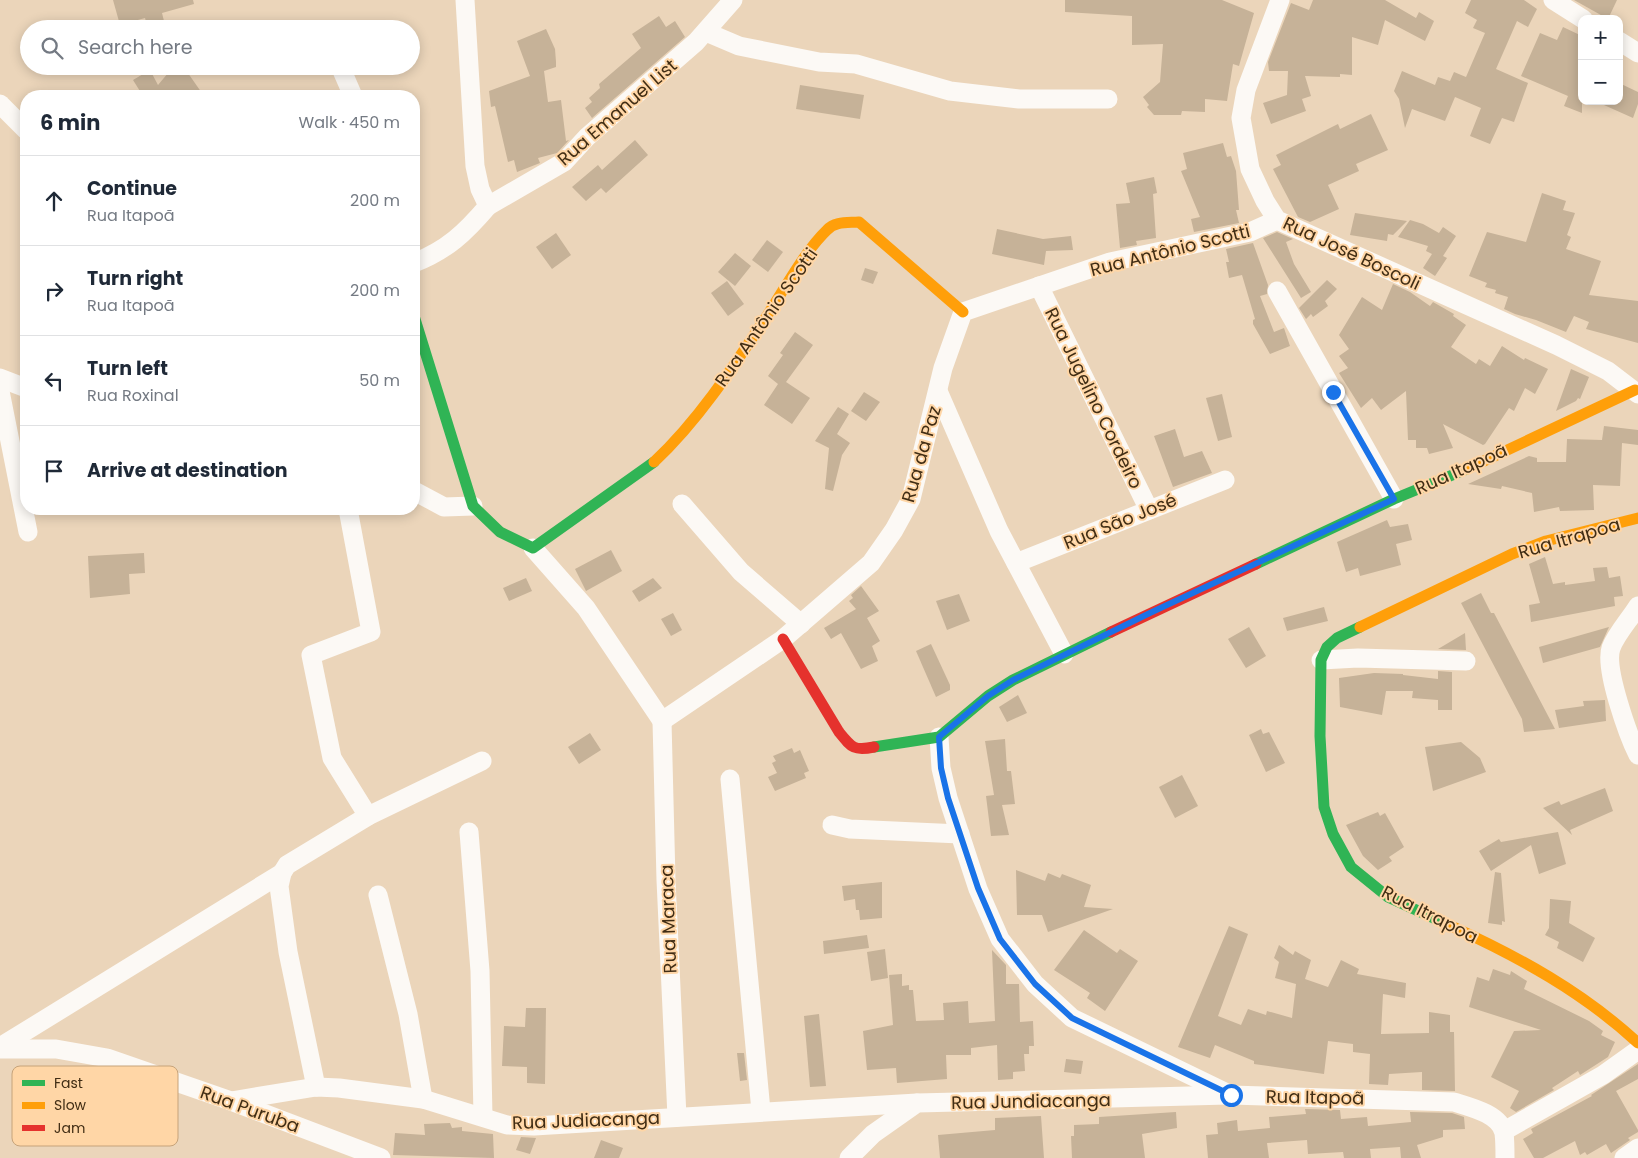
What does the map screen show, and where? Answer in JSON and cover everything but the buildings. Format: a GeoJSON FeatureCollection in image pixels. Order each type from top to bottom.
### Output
{"type":"FeatureCollection","features":[{"type":"Feature","properties":{"kind":"street"},"geometry":{"type":"LineString","coordinates":[[420,261],[437,254],[464,232],[488,206],[480,189],[475,166],[465,0]]}},
{"type":"Feature","properties":{"kind":"street","name":"Rua Emanuel List"},"geometry":{"type":"LineString","coordinates":[[488,206],[509,191],[564,162],[587,137],[706,32],[733,0]]}},
{"type":"Feature","properties":{"kind":"street","name":"Rua José Boscoli"},"geometry":{"type":"LineString","coordinates":[[1280,0],[1246,90],[1241,118],[1250,169],[1264,201],[1277,220],[1556,345],[1608,371],[1636,392]]}},
{"type":"Feature","properties":{"kind":"street"},"geometry":{"type":"LineString","coordinates":[[1553,0],[1578,16]]}},
{"type":"Feature","properties":{"kind":"street"},"geometry":{"type":"LineString","coordinates":[[706,32],[739,46],[819,62],[856,64],[950,91],[1019,99],[1108,99]]}},
{"type":"Feature","properties":{"kind":"street"},"geometry":{"type":"LineString","coordinates":[[1623,44],[1638,53]]}},
{"type":"Feature","properties":{"kind":"street"},"geometry":{"type":"LineString","coordinates":[[344,75],[350,90]]}},
{"type":"Feature","properties":{"kind":"street"},"geometry":{"type":"LineString","coordinates":[[0,104],[20,124]]}},
{"type":"Feature","properties":{"kind":"street","name":"Rua Antônio Scotti"},"geometry":{"type":"LineString","coordinates":[[533,548],[646,469],[671,446],[730,372],[827,229],[837,223],[859,222],[963,312],[1110,262],[1250,232],[1277,220]]}},
{"type":"Feature","properties":{"kind":"street","name":"Rua Jugelino Cordeiro"},"geometry":{"type":"LineString","coordinates":[[1039,286],[1149,510]]}},
{"type":"Feature","properties":{"kind":"street"},"geometry":{"type":"LineString","coordinates":[[1277,291],[1394,499]]}},
{"type":"Feature","properties":{"kind":"street","name":"Rua da Paz"},"geometry":{"type":"LineString","coordinates":[[662,721],[783,639],[871,563],[894,530],[911,499],[943,368],[963,312]]}},
{"type":"Feature","properties":{"kind":"street"},"geometry":{"type":"LineString","coordinates":[[420,336],[473,506],[485,522],[506,536],[533,548],[586,608],[662,721]]}},
{"type":"Feature","properties":{"kind":"street"},"geometry":{"type":"LineString","coordinates":[[0,378],[20,386]]}},
{"type":"Feature","properties":{"kind":"street"},"geometry":{"type":"LineString","coordinates":[[0,391],[20,492]]}},
{"type":"Feature","properties":{"kind":"street"},"geometry":{"type":"LineString","coordinates":[[938,391],[999,531],[1064,654]]}},
{"type":"Feature","properties":{"kind":"street","name":"Rua Itapoã"},"geometry":{"type":"LineString","coordinates":[[1504,1131],[1492,1118],[1478,1109],[1454,1102],[1231,1095],[1072,1018],[1035,984],[1000,939],[978,888],[948,798],[941,768],[939,737],[988,696],[1013,680],[1064,654],[1394,499],[1636,392]]}},
{"type":"Feature","properties":{"kind":"street","name":"Rua São José"},"geometry":{"type":"LineString","coordinates":[[1016,563],[1225,480]]}},
{"type":"Feature","properties":{"kind":"street"},"geometry":{"type":"LineString","coordinates":[[420,494],[444,508],[473,506]]}},
{"type":"Feature","properties":{"kind":"street"},"geometry":{"type":"LineString","coordinates":[[682,504],[741,572],[801,624]]}},
{"type":"Feature","properties":{"kind":"street"},"geometry":{"type":"LineString","coordinates":[[25,515],[28,532]]}},
{"type":"Feature","properties":{"kind":"street"},"geometry":{"type":"LineString","coordinates":[[349,515],[371,632],[311,655],[332,758],[368,816]]}},
{"type":"Feature","properties":{"kind":"street","name":"Rua Itrapoa"},"geometry":{"type":"LineString","coordinates":[[1638,518],[1546,541],[1512,554],[1439,591],[1337,638],[1327,647],[1321,660],[1320,736],[1324,807],[1333,834],[1351,868],[1388,897],[1504,951],[1557,980],[1612,1020],[1638,1043]]}},
{"type":"Feature","properties":{"kind":"street"},"geometry":{"type":"LineString","coordinates":[[1638,606],[1611,648],[1610,661],[1622,715],[1638,755]]}},
{"type":"Feature","properties":{"kind":"street"},"geometry":{"type":"LineString","coordinates":[[783,639],[839,732],[850,746],[859,750],[873,749],[939,737]]}},
{"type":"Feature","properties":{"kind":"street"},"geometry":{"type":"LineString","coordinates":[[1321,660],[1358,658],[1466,661]]}},
{"type":"Feature","properties":{"kind":"street","name":"Rua Maraca"},"geometry":{"type":"LineString","coordinates":[[662,721],[666,880],[677,1117]]}},
{"type":"Feature","properties":{"kind":"street"},"geometry":{"type":"LineString","coordinates":[[316,1087],[288,952],[279,886],[282,873],[287,865],[368,816],[482,761]]}},
{"type":"Feature","properties":{"kind":"street"},"geometry":{"type":"LineString","coordinates":[[730,779],[761,1111]]}},
{"type":"Feature","properties":{"kind":"street"},"geometry":{"type":"LineString","coordinates":[[832,825],[850,829],[960,834]]}},
{"type":"Feature","properties":{"kind":"street"},"geometry":{"type":"LineString","coordinates":[[469,832],[480,971],[483,1117]]}},
{"type":"Feature","properties":{"kind":"street"},"geometry":{"type":"LineString","coordinates":[[0,1048],[282,873]]}},
{"type":"Feature","properties":{"kind":"street"},"geometry":{"type":"LineString","coordinates":[[378,895],[408,1014],[423,1099]]}},
{"type":"Feature","properties":{"kind":"street","name":"Rua Puruba"},"geometry":{"type":"LineString","coordinates":[[0,1048],[56,1049],[107,1058],[130,1066]]}},
{"type":"Feature","properties":{"kind":"street"},"geometry":{"type":"LineString","coordinates":[[1505,1158],[1504,1131],[1603,1075],[1638,1050]]}},
{"type":"Feature","properties":{"kind":"street","name":"Rua Puruba"},"geometry":{"type":"LineString","coordinates":[[178,1083],[382,1158]]}},
{"type":"Feature","properties":{"kind":"street","name":"Rua Judiacanga"},"geometry":{"type":"LineString","coordinates":[[231,1101],[316,1087],[392,1094],[423,1099],[507,1124],[534,1126],[917,1103]]}},
{"type":"Feature","properties":{"kind":"street","name":"Rua Jundiacanga"},"geometry":{"type":"LineString","coordinates":[[917,1103],[1231,1095]]}},
{"type":"Feature","properties":{"kind":"street"},"geometry":{"type":"LineString","coordinates":[[849,1158],[873,1134],[917,1103]]}},
{"type":"Feature","properties":{"kind":"street"},"geometry":{"type":"LineString","coordinates":[[1624,1158],[1638,1148]]}},
{"type":"Feature","properties":{"kind":"traffic: fast"},"geometry":{"type":"LineString","coordinates":[[420,335],[473,506],[500,532],[533,548],[654,462]]}},
{"type":"Feature","properties":{"kind":"traffic: fast"},"geometry":{"type":"LineString","coordinates":[[1256,564],[1394,499],[1467,469]]}},
{"type":"Feature","properties":{"kind":"traffic: fast"},"geometry":{"type":"LineString","coordinates":[[1360,627],[1337,638],[1327,647],[1321,660],[1320,736],[1324,807],[1333,834],[1351,867],[1388,897],[1451,926]]}},
{"type":"Feature","properties":{"kind":"traffic: fast"},"geometry":{"type":"LineString","coordinates":[[874,747],[939,737],[988,696],[1013,680],[1111,632]]}},
{"type":"Feature","properties":{"kind":"traffic: slow"},"geometry":{"type":"LineString","coordinates":[[654,462],[703,408],[805,257],[820,238],[834,225],[859,222],[963,312]]}},
{"type":"Feature","properties":{"kind":"traffic: slow"},"geometry":{"type":"LineString","coordinates":[[1467,469],[1635,390]]}},
{"type":"Feature","properties":{"kind":"traffic: slow"},"geometry":{"type":"LineString","coordinates":[[1360,627],[1512,554],[1546,541],[1638,518]]}},
{"type":"Feature","properties":{"kind":"traffic: slow"},"geometry":{"type":"LineString","coordinates":[[1451,926],[1526,963],[1573,992],[1638,1043]]}},
{"type":"Feature","properties":{"kind":"traffic: jam"},"geometry":{"type":"LineString","coordinates":[[1111,632],[1256,564]]}},
{"type":"Feature","properties":{"kind":"traffic: jam"},"geometry":{"type":"LineString","coordinates":[[783,639],[843,737],[854,747],[862,749],[874,747]]}},
{"type":"Feature","properties":{"kind":"route"},"geometry":{"type":"LineString","coordinates":[[1231,1095],[1072,1018],[1035,984],[1000,939],[978,888],[948,798],[941,768],[939,737],[988,696],[1013,680],[1152,612],[1394,499],[1333,392]]}}]}
